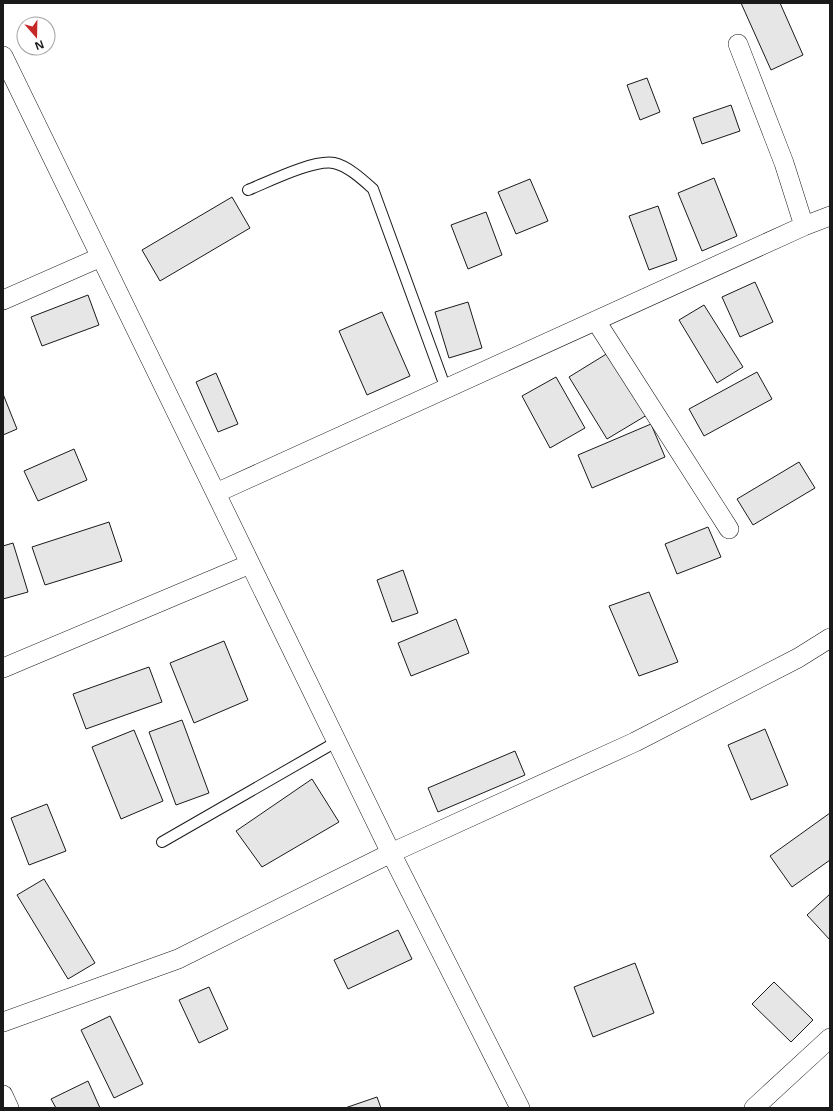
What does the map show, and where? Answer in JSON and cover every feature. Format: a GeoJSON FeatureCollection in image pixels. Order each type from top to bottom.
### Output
{"type":"FeatureCollection","features":[{"type":"Feature","properties":{"kind":"street"},"geometry":{"type":"LineString","coordinates":[[738,44],[784,163],[804,226]]}},
{"type":"Feature","properties":{"kind":"street"},"geometry":{"type":"LineString","coordinates":[[3,56],[336,742],[391,853],[489,1043],[520,1108]]}},
{"type":"Feature","properties":{"kind":"street"},"geometry":{"type":"LineString","coordinates":[[216,494],[804,226],[830,216]]}},
{"type":"Feature","properties":{"kind":"street"},"geometry":{"type":"LineString","coordinates":[[3,300],[101,257]]}},
{"type":"Feature","properties":{"kind":"street"},"geometry":{"type":"LineString","coordinates":[[596,321],[729,528]]}},
{"type":"Feature","properties":{"kind":"street"},"geometry":{"type":"LineString","coordinates":[[3,668],[250,564]]}},
{"type":"Feature","properties":{"kind":"street"},"geometry":{"type":"LineString","coordinates":[[3,1022],[178,959],[391,853],[636,742],[798,658],[830,638]]}},
{"type":"Feature","properties":{"kind":"street"},"geometry":{"type":"LineString","coordinates":[[754,1108],[830,1038]]}},
{"type":"Feature","properties":{"kind":"street"},"geometry":{"type":"LineString","coordinates":[[3,1095],[9,1108]]}},
{"type":"Feature","properties":{"kind":"lane"},"geometry":{"type":"LineString","coordinates":[[248,190],[312,164],[334,163],[358,175],[373,189],[446,389]]}},
{"type":"Feature","properties":{"kind":"lane"},"geometry":{"type":"LineString","coordinates":[[162,842],[336,742]]}},
{"type":"Feature","properties":{"kind":"building"},"geometry":{"type":"Polygon","coordinates":[[[741,3],[780,3],[803,55],[771,70],[741,3]]]}},
{"type":"Feature","properties":{"kind":"building"},"geometry":{"type":"Polygon","coordinates":[[[647,78],[660,112],[640,120],[627,85],[647,78]]]}},
{"type":"Feature","properties":{"kind":"building"},"geometry":{"type":"Polygon","coordinates":[[[731,105],[740,131],[702,144],[693,118],[731,105]]]}},
{"type":"Feature","properties":{"kind":"building"},"geometry":{"type":"Polygon","coordinates":[[[714,178],[737,236],[702,251],[678,193],[714,178]]]}},
{"type":"Feature","properties":{"kind":"building"},"geometry":{"type":"Polygon","coordinates":[[[530,179],[548,221],[516,234],[498,192],[530,179]]]}},
{"type":"Feature","properties":{"kind":"building"},"geometry":{"type":"Polygon","coordinates":[[[232,197],[250,228],[160,281],[142,250],[232,197]]]}},
{"type":"Feature","properties":{"kind":"building"},"geometry":{"type":"Polygon","coordinates":[[[658,206],[677,260],[649,270],[629,216],[658,206]]]}},
{"type":"Feature","properties":{"kind":"building"},"geometry":{"type":"Polygon","coordinates":[[[486,212],[502,255],[468,269],[451,225],[486,212]]]}},
{"type":"Feature","properties":{"kind":"building"},"geometry":{"type":"Polygon","coordinates":[[[755,282],[773,322],[740,337],[722,297],[755,282]]]}},
{"type":"Feature","properties":{"kind":"building"},"geometry":{"type":"Polygon","coordinates":[[[88,295],[99,325],[42,346],[31,317],[88,295]]]}},
{"type":"Feature","properties":{"kind":"building"},"geometry":{"type":"Polygon","coordinates":[[[468,302],[482,348],[449,358],[435,312],[468,302]]]}},
{"type":"Feature","properties":{"kind":"building"},"geometry":{"type":"Polygon","coordinates":[[[704,305],[743,367],[717,383],[679,320],[704,305]]]}},
{"type":"Feature","properties":{"kind":"building"},"geometry":{"type":"Polygon","coordinates":[[[382,312],[410,376],[367,395],[339,331],[382,312]]]}},
{"type":"Feature","properties":{"kind":"building"},"geometry":{"type":"Polygon","coordinates":[[[608,353],[647,415],[607,439],[569,377],[608,353]]]}},
{"type":"Feature","properties":{"kind":"building"},"geometry":{"type":"Polygon","coordinates":[[[757,372],[772,399],[704,436],[689,409],[757,372]]]}},
{"type":"Feature","properties":{"kind":"building"},"geometry":{"type":"Polygon","coordinates":[[[216,373],[238,424],[218,432],[196,382],[216,373]]]}},
{"type":"Feature","properties":{"kind":"building"},"geometry":{"type":"Polygon","coordinates":[[[556,377],[585,428],[550,448],[522,396],[556,377]]]}},
{"type":"Feature","properties":{"kind":"building"},"geometry":{"type":"Polygon","coordinates":[[[3,394],[17,429],[3,435],[3,394]]]}},
{"type":"Feature","properties":{"kind":"building"},"geometry":{"type":"Polygon","coordinates":[[[651,424],[665,457],[592,488],[578,455],[651,424]]]}},
{"type":"Feature","properties":{"kind":"building"},"geometry":{"type":"Polygon","coordinates":[[[74,449],[87,480],[38,501],[24,471],[74,449]]]}},
{"type":"Feature","properties":{"kind":"building"},"geometry":{"type":"Polygon","coordinates":[[[799,462],[815,488],[753,525],[737,499],[799,462]]]}},
{"type":"Feature","properties":{"kind":"building"},"geometry":{"type":"Polygon","coordinates":[[[109,522],[122,561],[45,585],[32,547],[109,522]]]}},
{"type":"Feature","properties":{"kind":"building"},"geometry":{"type":"Polygon","coordinates":[[[708,527],[721,557],[677,574],[665,544],[708,527]]]}},
{"type":"Feature","properties":{"kind":"building"},"geometry":{"type":"Polygon","coordinates":[[[13,543],[28,592],[3,599],[3,546],[13,543]]]}},
{"type":"Feature","properties":{"kind":"building"},"geometry":{"type":"Polygon","coordinates":[[[403,570],[418,613],[392,622],[377,580],[403,570]]]}},
{"type":"Feature","properties":{"kind":"building"},"geometry":{"type":"Polygon","coordinates":[[[649,592],[678,662],[639,676],[609,606],[649,592]]]}},
{"type":"Feature","properties":{"kind":"building"},"geometry":{"type":"Polygon","coordinates":[[[456,619],[469,653],[411,676],[398,643],[456,619]]]}},
{"type":"Feature","properties":{"kind":"building"},"geometry":{"type":"Polygon","coordinates":[[[224,641],[248,700],[194,723],[170,663],[224,641]]]}},
{"type":"Feature","properties":{"kind":"building"},"geometry":{"type":"Polygon","coordinates":[[[149,667],[162,702],[86,729],[73,694],[149,667]]]}},
{"type":"Feature","properties":{"kind":"building"},"geometry":{"type":"Polygon","coordinates":[[[182,720],[209,793],[176,805],[149,732],[182,720]]]}},
{"type":"Feature","properties":{"kind":"building"},"geometry":{"type":"Polygon","coordinates":[[[765,729],[788,785],[751,800],[728,745],[765,729]]]}},
{"type":"Feature","properties":{"kind":"building"},"geometry":{"type":"Polygon","coordinates":[[[134,730],[163,801],[121,819],[92,747],[134,730]]]}},
{"type":"Feature","properties":{"kind":"building"},"geometry":{"type":"Polygon","coordinates":[[[515,751],[525,775],[438,812],[428,788],[515,751]]]}},
{"type":"Feature","properties":{"kind":"building"},"geometry":{"type":"Polygon","coordinates":[[[312,779],[339,822],[262,867],[236,831],[312,779]]]}},
{"type":"Feature","properties":{"kind":"building"},"geometry":{"type":"Polygon","coordinates":[[[47,804],[66,851],[29,865],[11,818],[47,804]]]}},
{"type":"Feature","properties":{"kind":"building"},"geometry":{"type":"Polygon","coordinates":[[[830,813],[830,860],[792,887],[770,856],[830,813]]]}},
{"type":"Feature","properties":{"kind":"building"},"geometry":{"type":"Polygon","coordinates":[[[44,879],[95,963],[68,979],[17,895],[44,879]]]}},
{"type":"Feature","properties":{"kind":"building"},"geometry":{"type":"Polygon","coordinates":[[[830,894],[830,940],[807,915],[830,894]]]}},
{"type":"Feature","properties":{"kind":"building"},"geometry":{"type":"Polygon","coordinates":[[[398,930],[412,959],[348,989],[334,960],[398,930]]]}},
{"type":"Feature","properties":{"kind":"building"},"geometry":{"type":"Polygon","coordinates":[[[635,963],[654,1013],[593,1037],[574,987],[635,963]]]}},
{"type":"Feature","properties":{"kind":"building"},"geometry":{"type":"Polygon","coordinates":[[[774,982],[813,1020],[791,1042],[752,1004],[774,982]]]}},
{"type":"Feature","properties":{"kind":"building"},"geometry":{"type":"Polygon","coordinates":[[[209,987],[228,1029],[199,1043],[179,1000],[209,987]]]}},
{"type":"Feature","properties":{"kind":"building"},"geometry":{"type":"Polygon","coordinates":[[[110,1016],[143,1084],[114,1098],[81,1030],[110,1016]]]}},
{"type":"Feature","properties":{"kind":"building"},"geometry":{"type":"Polygon","coordinates":[[[88,1081],[100,1108],[56,1108],[51,1099],[88,1081]]]}},
{"type":"Feature","properties":{"kind":"building"},"geometry":{"type":"Polygon","coordinates":[[[377,1097],[381,1108],[345,1108],[377,1097]]]}}]}
